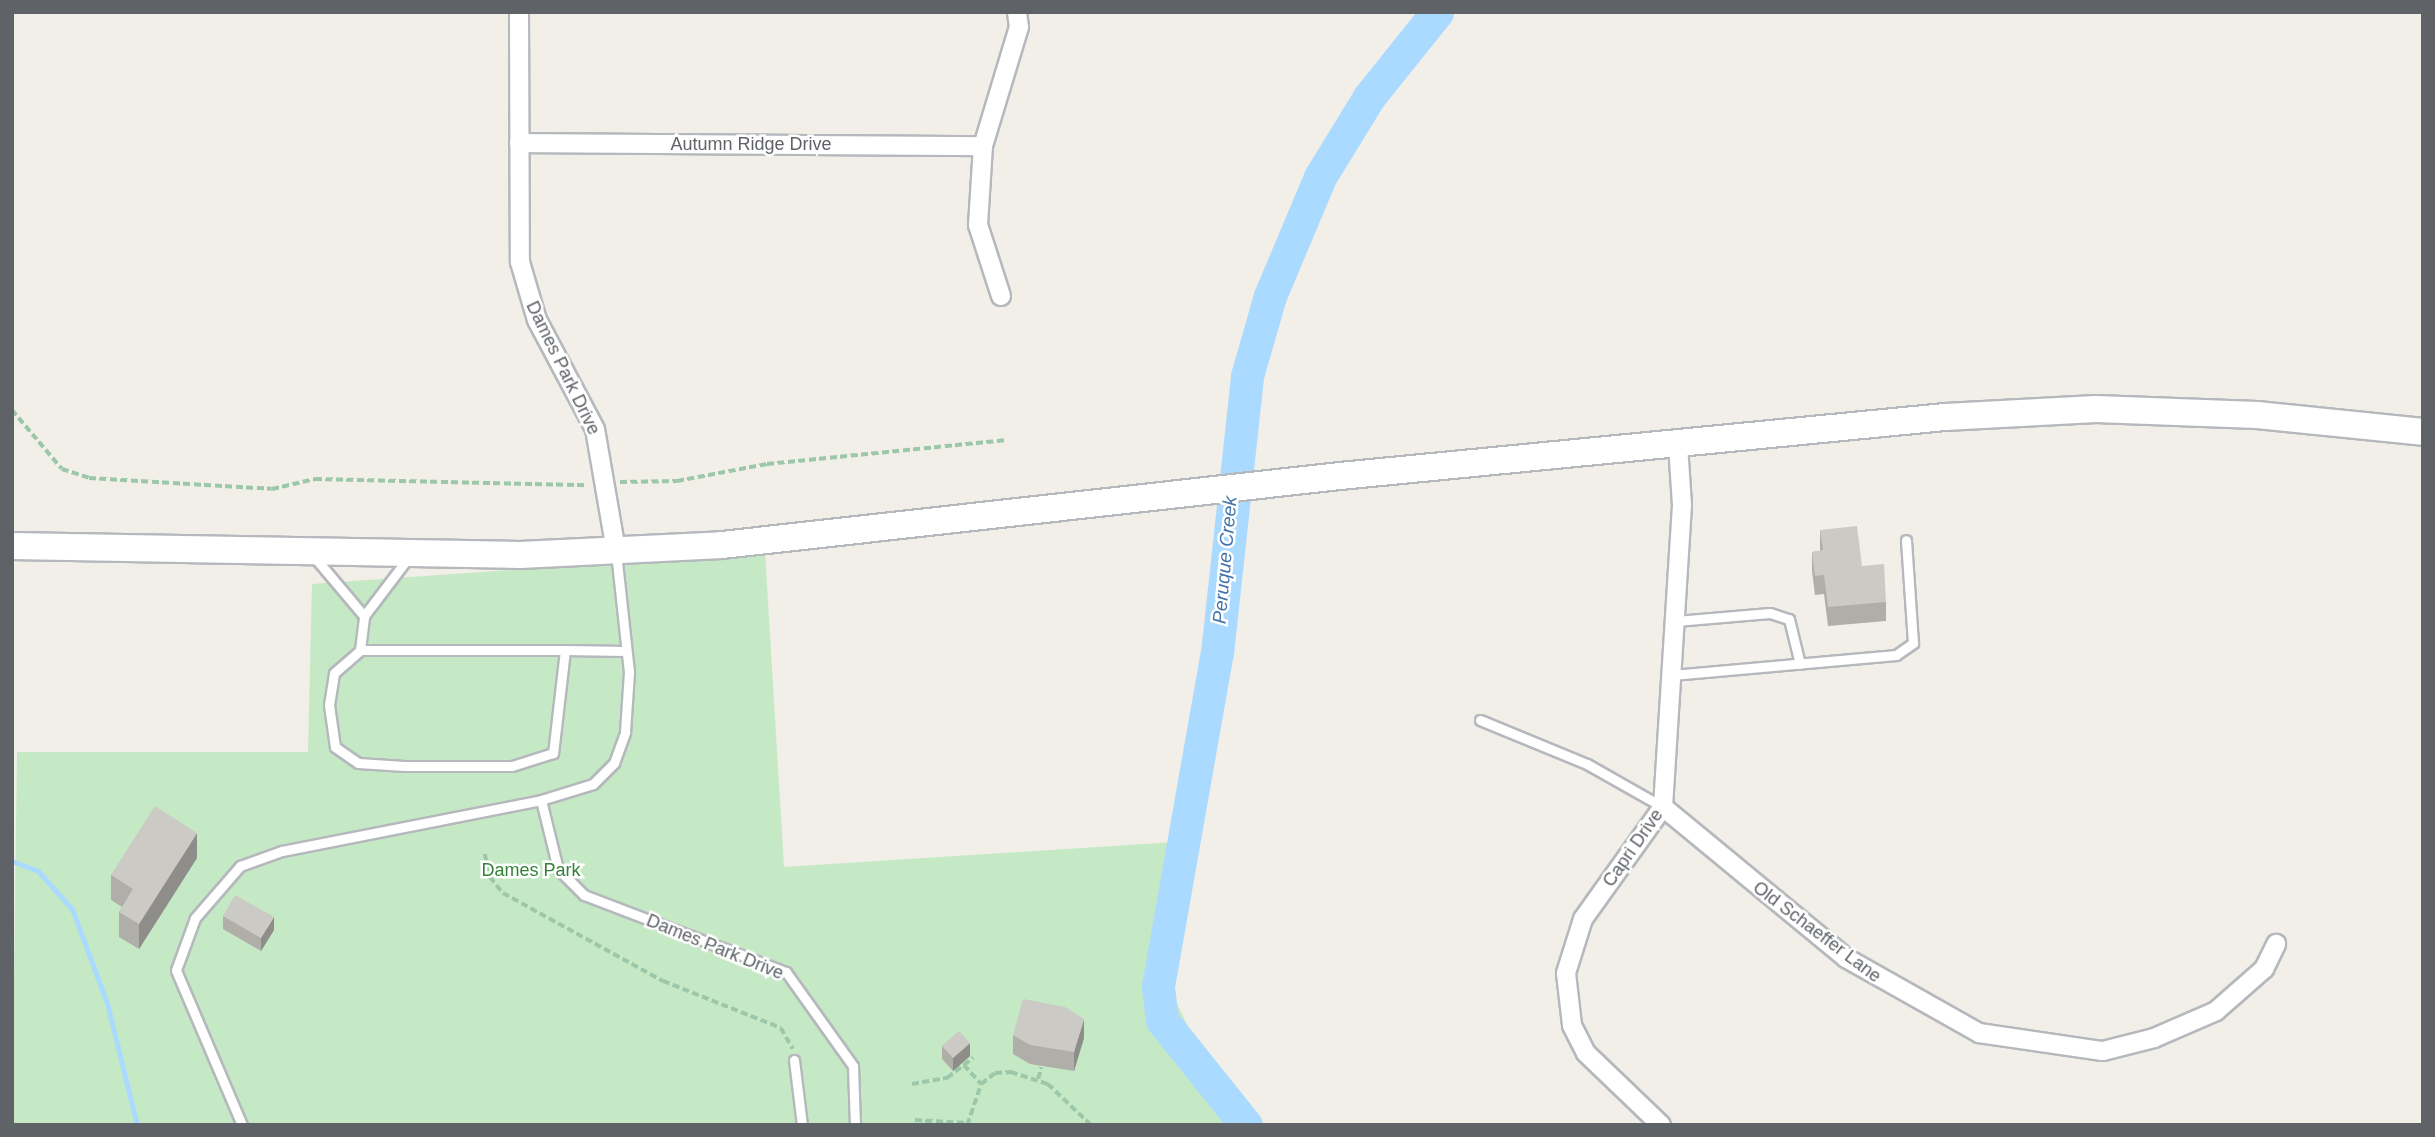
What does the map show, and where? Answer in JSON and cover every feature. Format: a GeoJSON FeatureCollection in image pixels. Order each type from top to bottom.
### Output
{"type":"FeatureCollection","features":[{"type":"Feature","properties":{"kind":"main road"},"geometry":{"type":"LineString","coordinates":[[12,546],[412,555],[616,551],[1340,476],[2096,409],[2257,415],[2423,432]]}},
{"type":"Feature","properties":{"kind":"street","name":"Dames Park Drive"},"geometry":{"type":"LineString","coordinates":[[519,12],[519,143],[526,291],[595,429],[607,482],[616,551]]}},
{"type":"Feature","properties":{"kind":"street"},"geometry":{"type":"LineString","coordinates":[[1001,296],[978,225],[983,146],[1018,27],[1017,12]]}},
{"type":"Feature","properties":{"kind":"street","name":"Autumn Ridge Drive"},"geometry":{"type":"LineString","coordinates":[[519,143],[983,146]]}},
{"type":"Feature","properties":{"kind":"street","name":"Capri Drive"},"geometry":{"type":"LineString","coordinates":[[1661,1125],[1586,1053],[1572,1025],[1566,973],[1583,919],[1663,807],[1682,505],[1678,444]]}},
{"type":"Feature","properties":{"kind":"street","name":"Old Schaeffer Lane"},"geometry":{"type":"LineString","coordinates":[[1663,807],[1846,958],[1979,1033],[2103,1051],[2154,1038],[2216,1011],[2264,969],[2276,944]]}},
{"type":"Feature","properties":{"kind":"lane"},"geometry":{"type":"LineString","coordinates":[[1672,675],[1896,655],[1913,643],[1906,540]]}},
{"type":"Feature","properties":{"kind":"lane","name":"Dames Park Drive"},"geometry":{"type":"LineString","coordinates":[[243,1125],[176,970],[195,918],[240,866],[282,851],[541,800],[593,784],[614,763],[625,732],[625,652],[616,551]]}},
{"type":"Feature","properties":{"kind":"lane"},"geometry":{"type":"LineString","coordinates":[[309,552],[340,579],[364,616]]}},
{"type":"Feature","properties":{"kind":"lane"},"geometry":{"type":"LineString","coordinates":[[360,650],[364,616],[412,555]]}},
{"type":"Feature","properties":{"kind":"lane"},"geometry":{"type":"LineString","coordinates":[[1676,621],[1770,613],[1789,619],[1800,664]]}},
{"type":"Feature","properties":{"kind":"lane"},"geometry":{"type":"LineString","coordinates":[[565,650],[553,753],[493,767],[358,763],[344,757],[330,729],[331,695],[341,663],[360,650],[565,650],[625,652]]}},
{"type":"Feature","properties":{"kind":"lane","name":"Old Schaeffer Lane"},"geometry":{"type":"LineString","coordinates":[[1480,720],[1587,764],[1663,807]]}},
{"type":"Feature","properties":{"kind":"lane","name":"Dames Park Drive"},"geometry":{"type":"LineString","coordinates":[[541,800],[558,869],[584,895],[786,972],[853,1066],[855,1125]]}},
{"type":"Feature","properties":{"kind":"lane"},"geometry":{"type":"LineString","coordinates":[[794,1060],[802,1125]]}},
{"type":"Feature","properties":{"kind":"path"},"geometry":{"type":"LineString","coordinates":[[12,410],[62,469],[89,478],[272,489],[315,479],[677,481],[767,464],[1007,440]]}},
{"type":"Feature","properties":{"kind":"path"},"geometry":{"type":"LineString","coordinates":[[485,854],[490,877],[503,892],[663,981],[781,1028],[793,1040],[794,1060]]}},
{"type":"Feature","properties":{"kind":"path"},"geometry":{"type":"LineString","coordinates":[[912,1084],[947,1078],[973,1058]]}},
{"type":"Feature","properties":{"kind":"path"},"geometry":{"type":"LineString","coordinates":[[964,1065],[981,1084]]}},
{"type":"Feature","properties":{"kind":"path"},"geometry":{"type":"LineString","coordinates":[[1038,1079],[1041,1067]]}},
{"type":"Feature","properties":{"kind":"path"},"geometry":{"type":"LineString","coordinates":[[915,1120],[967,1124],[981,1084],[995,1073],[1038,1079],[1091,1125]]}},
{"type":"Feature","properties":{"kind":"green space","name":"Dames Park"},"geometry":{"type":"Polygon","coordinates":[[[765,552],[784,867],[1176,842],[1165,980],[1237,1125],[12,1125],[17,752],[308,752],[312,584],[765,552]]]}},
{"type":"Feature","properties":{"kind":"building"},"geometry":{"type":"Polygon","coordinates":[[[1857,526],[1862,566],[1884,564],[1886,602],[1828,607],[1824,575],[1815,576],[1812,552],[1823,550],[1820,530],[1857,526]]]}},
{"type":"Feature","properties":{"kind":"building"},"geometry":{"type":"Polygon","coordinates":[[[155,806],[197,833],[139,924],[119,912],[133,889],[111,875],[155,806]]]}},
{"type":"Feature","properties":{"kind":"building"},"geometry":{"type":"Polygon","coordinates":[[[235,895],[274,917],[261,938],[223,916],[235,895]]]}},
{"type":"Feature","properties":{"kind":"building"},"geometry":{"type":"Polygon","coordinates":[[[1023,999],[1065,1007],[1084,1019],[1074,1052],[1030,1045],[1013,1035],[1023,999]]]}},
{"type":"Feature","properties":{"kind":"building"},"geometry":{"type":"Polygon","coordinates":[[[959,1031],[970,1043],[953,1058],[942,1046],[959,1031]]]}},
{"type":"Feature","properties":{"kind":"waterway","name":"Peruque Creek"},"geometry":{"type":"LineString","coordinates":[[1246,1125],[1162,1020],[1158,986],[1217,653],[1247,376],[1270,296],[1320,177],[1369,97],[1437,12]]}},
{"type":"Feature","properties":{"kind":"waterway"},"geometry":{"type":"LineString","coordinates":[[12,861],[38,871],[72,909],[107,1003],[137,1125]]}}]}
